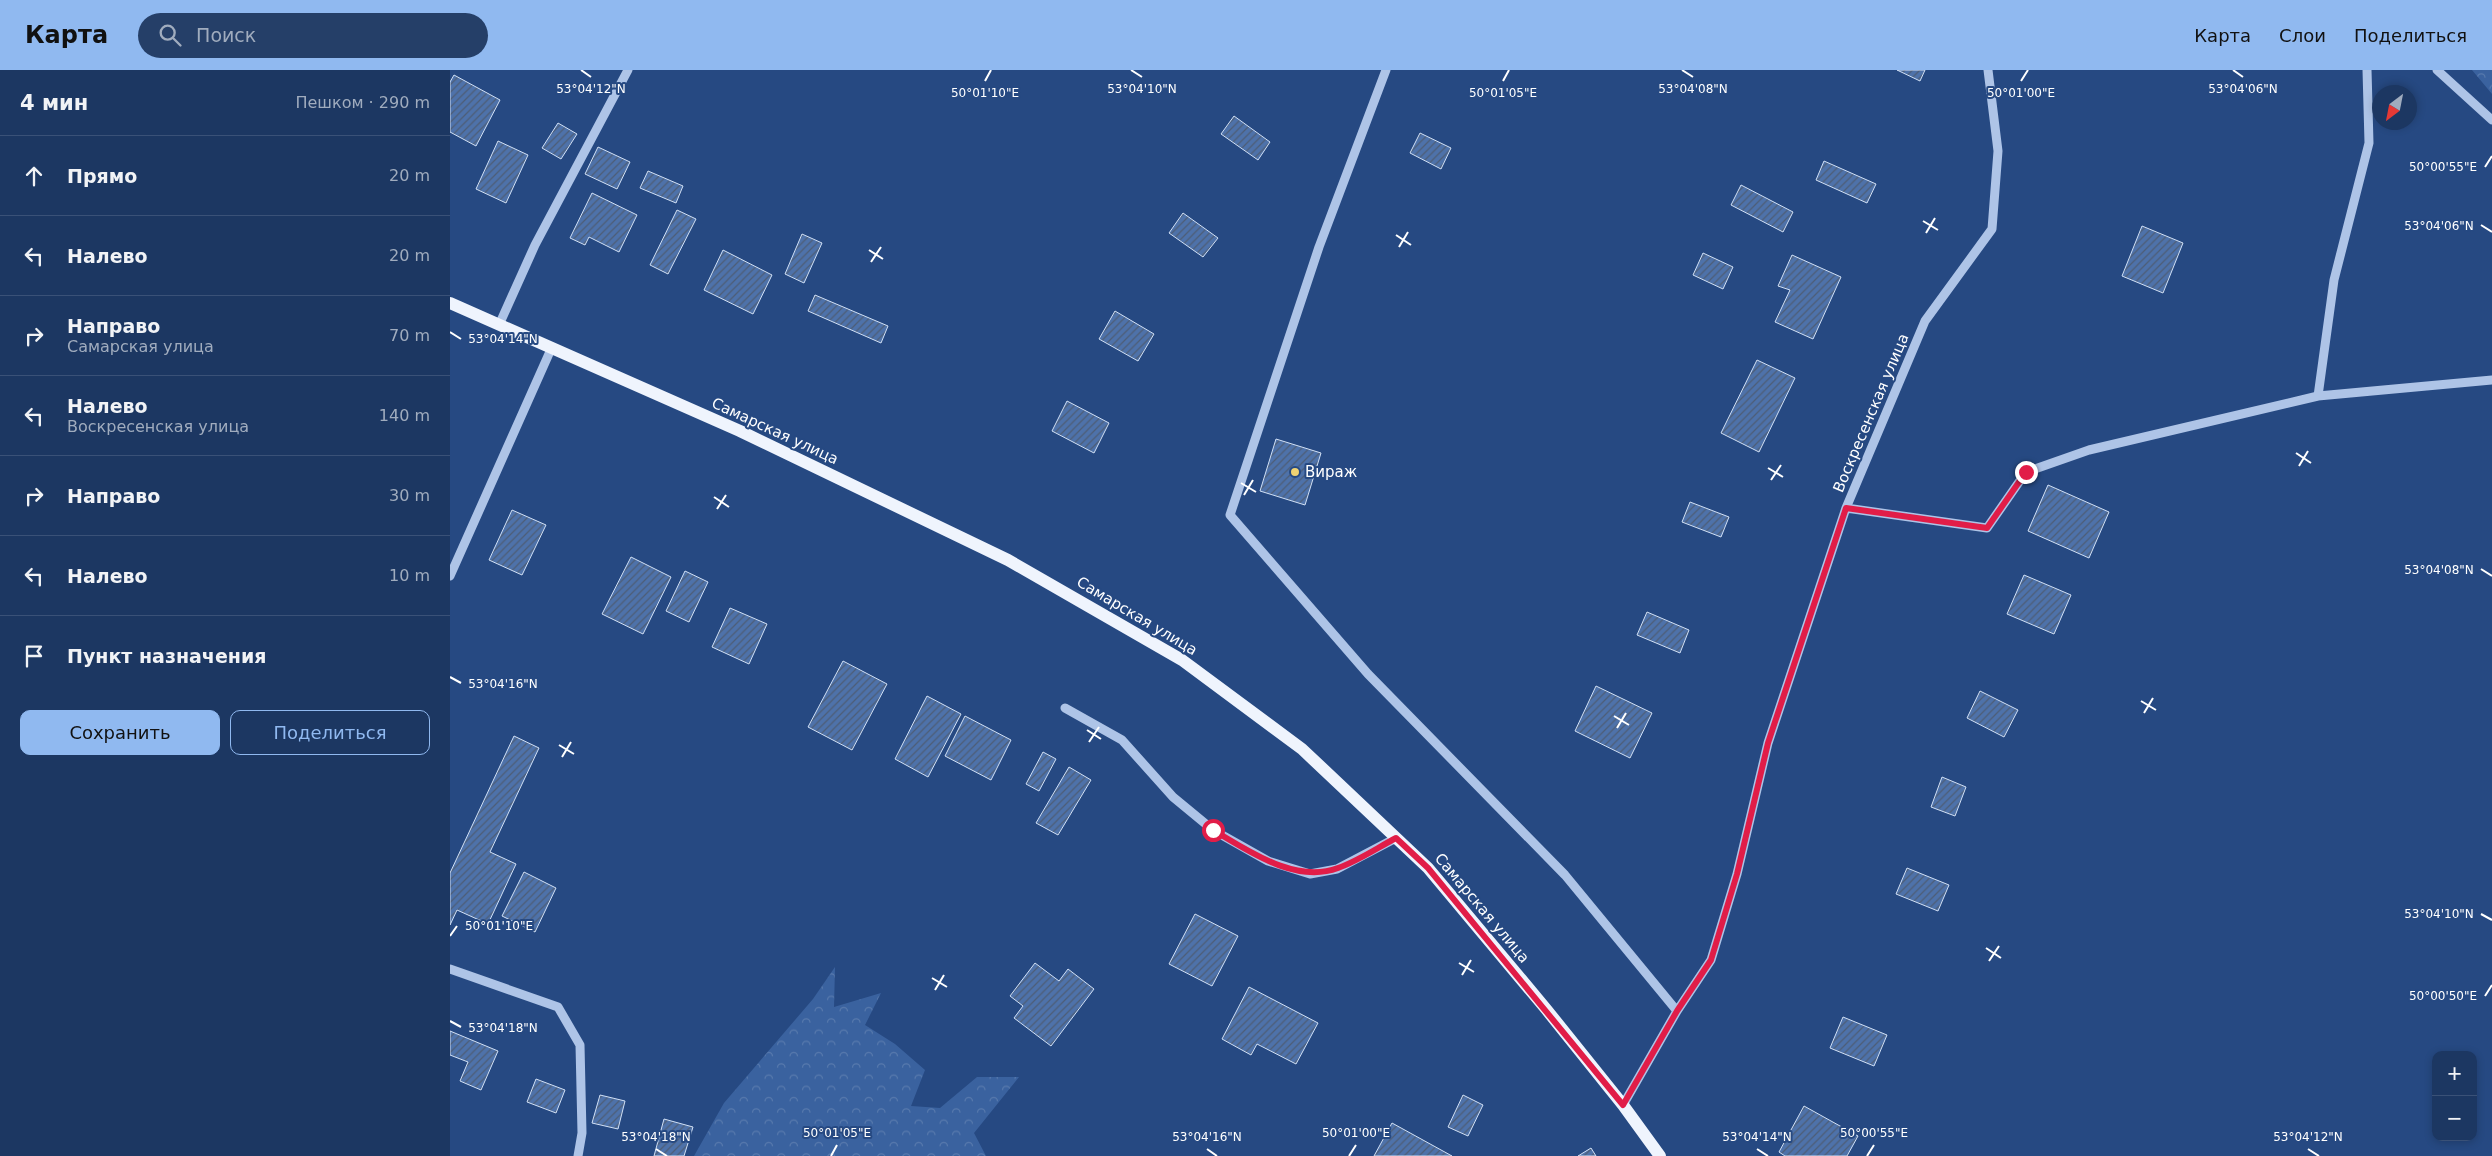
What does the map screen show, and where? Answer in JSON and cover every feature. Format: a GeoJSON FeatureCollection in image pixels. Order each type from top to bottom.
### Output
{"type":"FeatureCollection","features":[{"type":"Feature","properties":{"kind":"main road","name":"Самарская улица"},"geometry":{"type":"LineString","coordinates":[[450,303],[740,431],[1008,560],[1182,660],[1302,749],[1428,868],[1623,1105],[1660,1156]]}},
{"type":"Feature","properties":{"kind":"street"},"geometry":{"type":"LineString","coordinates":[[499,325],[535,245],[628,70]]}},
{"type":"Feature","properties":{"kind":"street"},"geometry":{"type":"LineString","coordinates":[[1386,70],[1319,247],[1230,515],[1368,674],[1565,875],[1677,1011]]}},
{"type":"Feature","properties":{"kind":"street","name":"Воскресенская улица"},"geometry":{"type":"LineString","coordinates":[[1623,1105],[1677,1011],[1711,960],[1737,874],[1768,743],[1846,508],[1925,321],[1992,229],[1998,151],[1988,70]]}},
{"type":"Feature","properties":{"kind":"street"},"geometry":{"type":"LineString","coordinates":[[2318,396],[2334,280],[2369,143],[2367,70]]}},
{"type":"Feature","properties":{"kind":"street"},"geometry":{"type":"LineString","coordinates":[[2437,70],[2492,120]]}},
{"type":"Feature","properties":{"kind":"street"},"geometry":{"type":"LineString","coordinates":[[450,576],[552,347]]}},
{"type":"Feature","properties":{"kind":"street"},"geometry":{"type":"LineString","coordinates":[[1846,508],[1987,528],[2026,472],[2088,450],[2318,396],[2492,380]]}},
{"type":"Feature","properties":{"kind":"street"},"geometry":{"type":"LineString","coordinates":[[1065,708],[1122,740],[1173,797],[1213,830],[1268,862],[1310,874],[1337,869],[1396,838]]}},
{"type":"Feature","properties":{"kind":"street"},"geometry":{"type":"LineString","coordinates":[[450,969],[558,1007],[580,1045],[582,1133],[578,1156]]}},
{"type":"Feature","properties":{"kind":"green space"},"geometry":{"type":"Polygon","coordinates":[[[2472,70],[2492,70],[2492,94],[2472,70]]]}},
{"type":"Feature","properties":{"kind":"green space"},"geometry":{"type":"Polygon","coordinates":[[[835,967],[834,1007],[881,993],[865,1025],[895,1044],[925,1070],[911,1106],[940,1108],[977,1077],[1019,1077],[974,1133],[986,1156],[694,1156],[724,1103],[813,999],[835,967]]]}},
{"type":"Feature","properties":{"kind":"building"},"geometry":{"type":"Polygon","coordinates":[[[1897,70],[1925,70],[1920,81],[1897,70]]]}},
{"type":"Feature","properties":{"kind":"building"},"geometry":{"type":"Polygon","coordinates":[[[454,75],[500,100],[476,146],[450,132],[450,82],[454,75]]]}},
{"type":"Feature","properties":{"kind":"building"},"geometry":{"type":"Polygon","coordinates":[[[1234,116],[1270,142],[1258,160],[1221,134],[1234,116]]]}},
{"type":"Feature","properties":{"kind":"building"},"geometry":{"type":"Polygon","coordinates":[[[558,123],[577,134],[561,159],[542,148],[558,123]]]}},
{"type":"Feature","properties":{"kind":"building"},"geometry":{"type":"Polygon","coordinates":[[[1420,133],[1451,148],[1441,169],[1410,153],[1420,133]]]}},
{"type":"Feature","properties":{"kind":"building"},"geometry":{"type":"Polygon","coordinates":[[[498,141],[528,155],[506,203],[476,189],[498,141]]]}},
{"type":"Feature","properties":{"kind":"building"},"geometry":{"type":"Polygon","coordinates":[[[598,147],[630,162],[617,189],[585,174],[598,147]]]}},
{"type":"Feature","properties":{"kind":"building"},"geometry":{"type":"Polygon","coordinates":[[[1824,161],[1876,184],[1867,203],[1816,180],[1824,161]]]}},
{"type":"Feature","properties":{"kind":"building"},"geometry":{"type":"Polygon","coordinates":[[[648,171],[683,186],[676,203],[640,188],[648,171]]]}},
{"type":"Feature","properties":{"kind":"building"},"geometry":{"type":"Polygon","coordinates":[[[1741,185],[1793,212],[1783,232],[1731,205],[1741,185]]]}},
{"type":"Feature","properties":{"kind":"building"},"geometry":{"type":"Polygon","coordinates":[[[592,193],[637,215],[619,252],[589,237],[585,245],[570,238],[592,193]]]}},
{"type":"Feature","properties":{"kind":"building"},"geometry":{"type":"Polygon","coordinates":[[[677,210],[696,219],[668,274],[650,265],[677,210]]]}},
{"type":"Feature","properties":{"kind":"building"},"geometry":{"type":"Polygon","coordinates":[[[1183,213],[1218,238],[1203,257],[1169,233],[1183,213]]]}},
{"type":"Feature","properties":{"kind":"building"},"geometry":{"type":"Polygon","coordinates":[[[2142,226],[2183,243],[2163,293],[2122,276],[2142,226]]]}},
{"type":"Feature","properties":{"kind":"building"},"geometry":{"type":"Polygon","coordinates":[[[802,234],[822,243],[804,283],[785,274],[802,234]]]}},
{"type":"Feature","properties":{"kind":"building"},"geometry":{"type":"Polygon","coordinates":[[[723,250],[772,275],[753,314],[704,290],[723,250]]]}},
{"type":"Feature","properties":{"kind":"building"},"geometry":{"type":"Polygon","coordinates":[[[1703,253],[1733,267],[1723,289],[1693,275],[1703,253]]]}},
{"type":"Feature","properties":{"kind":"building"},"geometry":{"type":"Polygon","coordinates":[[[1792,255],[1841,277],[1813,339],[1775,322],[1790,290],[1778,286],[1792,255]]]}},
{"type":"Feature","properties":{"kind":"building"},"geometry":{"type":"Polygon","coordinates":[[[815,295],[888,326],[881,343],[808,311],[815,295]]]}},
{"type":"Feature","properties":{"kind":"building"},"geometry":{"type":"Polygon","coordinates":[[[1115,311],[1154,334],[1138,361],[1099,339],[1115,311]]]}},
{"type":"Feature","properties":{"kind":"building"},"geometry":{"type":"Polygon","coordinates":[[[1757,360],[1795,378],[1759,452],[1721,433],[1757,360]]]}},
{"type":"Feature","properties":{"kind":"building"},"geometry":{"type":"Polygon","coordinates":[[[1067,401],[1109,423],[1094,453],[1052,431],[1067,401]]]}},
{"type":"Feature","properties":{"kind":"building"},"geometry":{"type":"Polygon","coordinates":[[[1276,439],[1321,453],[1305,505],[1260,491],[1276,439]]]}},
{"type":"Feature","properties":{"kind":"building"},"geometry":{"type":"Polygon","coordinates":[[[2048,485],[2109,512],[2089,558],[2028,531],[2048,485]]]}},
{"type":"Feature","properties":{"kind":"building"},"geometry":{"type":"Polygon","coordinates":[[[1690,502],[1729,517],[1721,537],[1682,522],[1690,502]]]}},
{"type":"Feature","properties":{"kind":"building"},"geometry":{"type":"Polygon","coordinates":[[[512,510],[546,525],[522,575],[489,560],[512,510]]]}},
{"type":"Feature","properties":{"kind":"building"},"geometry":{"type":"Polygon","coordinates":[[[631,557],[671,577],[643,634],[602,614],[631,557]]]}},
{"type":"Feature","properties":{"kind":"building"},"geometry":{"type":"Polygon","coordinates":[[[685,571],[708,582],[689,622],[666,611],[685,571]]]}},
{"type":"Feature","properties":{"kind":"building"},"geometry":{"type":"Polygon","coordinates":[[[2024,575],[2071,595],[2054,634],[2007,614],[2024,575]]]}},
{"type":"Feature","properties":{"kind":"building"},"geometry":{"type":"Polygon","coordinates":[[[730,608],[767,624],[749,664],[712,647],[730,608]]]}},
{"type":"Feature","properties":{"kind":"building"},"geometry":{"type":"Polygon","coordinates":[[[1647,612],[1689,630],[1680,653],[1637,635],[1647,612]]]}},
{"type":"Feature","properties":{"kind":"building"},"geometry":{"type":"Polygon","coordinates":[[[843,661],[887,684],[852,750],[808,727],[843,661]]]}},
{"type":"Feature","properties":{"kind":"building"},"geometry":{"type":"Polygon","coordinates":[[[1596,686],[1652,713],[1630,758],[1575,731],[1596,686]]]}},
{"type":"Feature","properties":{"kind":"building"},"geometry":{"type":"Polygon","coordinates":[[[1980,691],[2018,710],[2004,737],[1967,718],[1980,691]]]}},
{"type":"Feature","properties":{"kind":"building"},"geometry":{"type":"Polygon","coordinates":[[[927,696],[961,714],[928,777],[895,759],[927,696]]]}},
{"type":"Feature","properties":{"kind":"building"},"geometry":{"type":"Polygon","coordinates":[[[965,716],[1011,740],[991,780],[945,756],[965,716]]]}},
{"type":"Feature","properties":{"kind":"building"},"geometry":{"type":"Polygon","coordinates":[[[514,736],[539,748],[490,852],[516,864],[488,924],[457,910],[450,925],[450,873],[514,736]]]}},
{"type":"Feature","properties":{"kind":"building"},"geometry":{"type":"Polygon","coordinates":[[[1043,752],[1056,759],[1039,791],[1026,784],[1043,752]]]}},
{"type":"Feature","properties":{"kind":"building"},"geometry":{"type":"Polygon","coordinates":[[[1069,767],[1091,780],[1058,835],[1036,823],[1069,767]]]}},
{"type":"Feature","properties":{"kind":"building"},"geometry":{"type":"Polygon","coordinates":[[[1942,777],[1966,787],[1955,816],[1931,807],[1942,777]]]}},
{"type":"Feature","properties":{"kind":"building"},"geometry":{"type":"Polygon","coordinates":[[[1907,868],[1949,885],[1938,911],[1896,894],[1907,868]]]}},
{"type":"Feature","properties":{"kind":"building"},"geometry":{"type":"Polygon","coordinates":[[[524,872],[556,888],[535,932],[502,916],[524,872]]]}},
{"type":"Feature","properties":{"kind":"building"},"geometry":{"type":"Polygon","coordinates":[[[1195,914],[1238,936],[1212,986],[1169,964],[1195,914]]]}},
{"type":"Feature","properties":{"kind":"building"},"geometry":{"type":"Polygon","coordinates":[[[1035,963],[1059,981],[1068,969],[1094,989],[1051,1046],[1014,1018],[1023,1006],[1010,996],[1035,963]]]}},
{"type":"Feature","properties":{"kind":"building"},"geometry":{"type":"Polygon","coordinates":[[[1249,987],[1318,1023],[1296,1064],[1257,1044],[1251,1055],[1222,1039],[1249,987]]]}},
{"type":"Feature","properties":{"kind":"building"},"geometry":{"type":"Polygon","coordinates":[[[1843,1017],[1887,1035],[1874,1066],[1830,1048],[1843,1017]]]}},
{"type":"Feature","properties":{"kind":"building"},"geometry":{"type":"Polygon","coordinates":[[[450,1031],[498,1051],[481,1090],[460,1081],[468,1062],[450,1055],[450,1031]]]}},
{"type":"Feature","properties":{"kind":"building"},"geometry":{"type":"Polygon","coordinates":[[[536,1079],[565,1090],[556,1113],[527,1102],[536,1079]]]}},
{"type":"Feature","properties":{"kind":"building"},"geometry":{"type":"Polygon","coordinates":[[[600,1095],[625,1101],[618,1129],[592,1123],[600,1095]]]}},
{"type":"Feature","properties":{"kind":"building"},"geometry":{"type":"Polygon","coordinates":[[[1463,1095],[1483,1105],[1468,1136],[1448,1127],[1463,1095]]]}},
{"type":"Feature","properties":{"kind":"building"},"geometry":{"type":"Polygon","coordinates":[[[1804,1106],[1858,1136],[1847,1156],[1785,1156],[1779,1152],[1804,1106]]]}},
{"type":"Feature","properties":{"kind":"building"},"geometry":{"type":"Polygon","coordinates":[[[664,1119],[693,1127],[684,1156],[654,1156],[664,1119]]]}},
{"type":"Feature","properties":{"kind":"building"},"geometry":{"type":"Polygon","coordinates":[[[1392,1123],[1452,1156],[1374,1156],[1392,1123]]]}},
{"type":"Feature","properties":{"kind":"building"},"geometry":{"type":"Polygon","coordinates":[[[1591,1148],[1596,1156],[1578,1156],[1591,1148]]]}},
{"type":"Feature","properties":{"kind":"place","name":"Вираж"},"geometry":{"type":"Point","coordinates":[1295,472]}},
{"type":"Feature","properties":{"kind":"route"},"geometry":{"type":"LineString","coordinates":[[1213,830],[1268,862],[1310,874],[1337,869],[1396,838],[1428,868],[1546,1009],[1623,1105],[1677,1011],[1711,960],[1737,874],[1768,743],[1846,508],[1987,528],[2026,472]]}}]}
